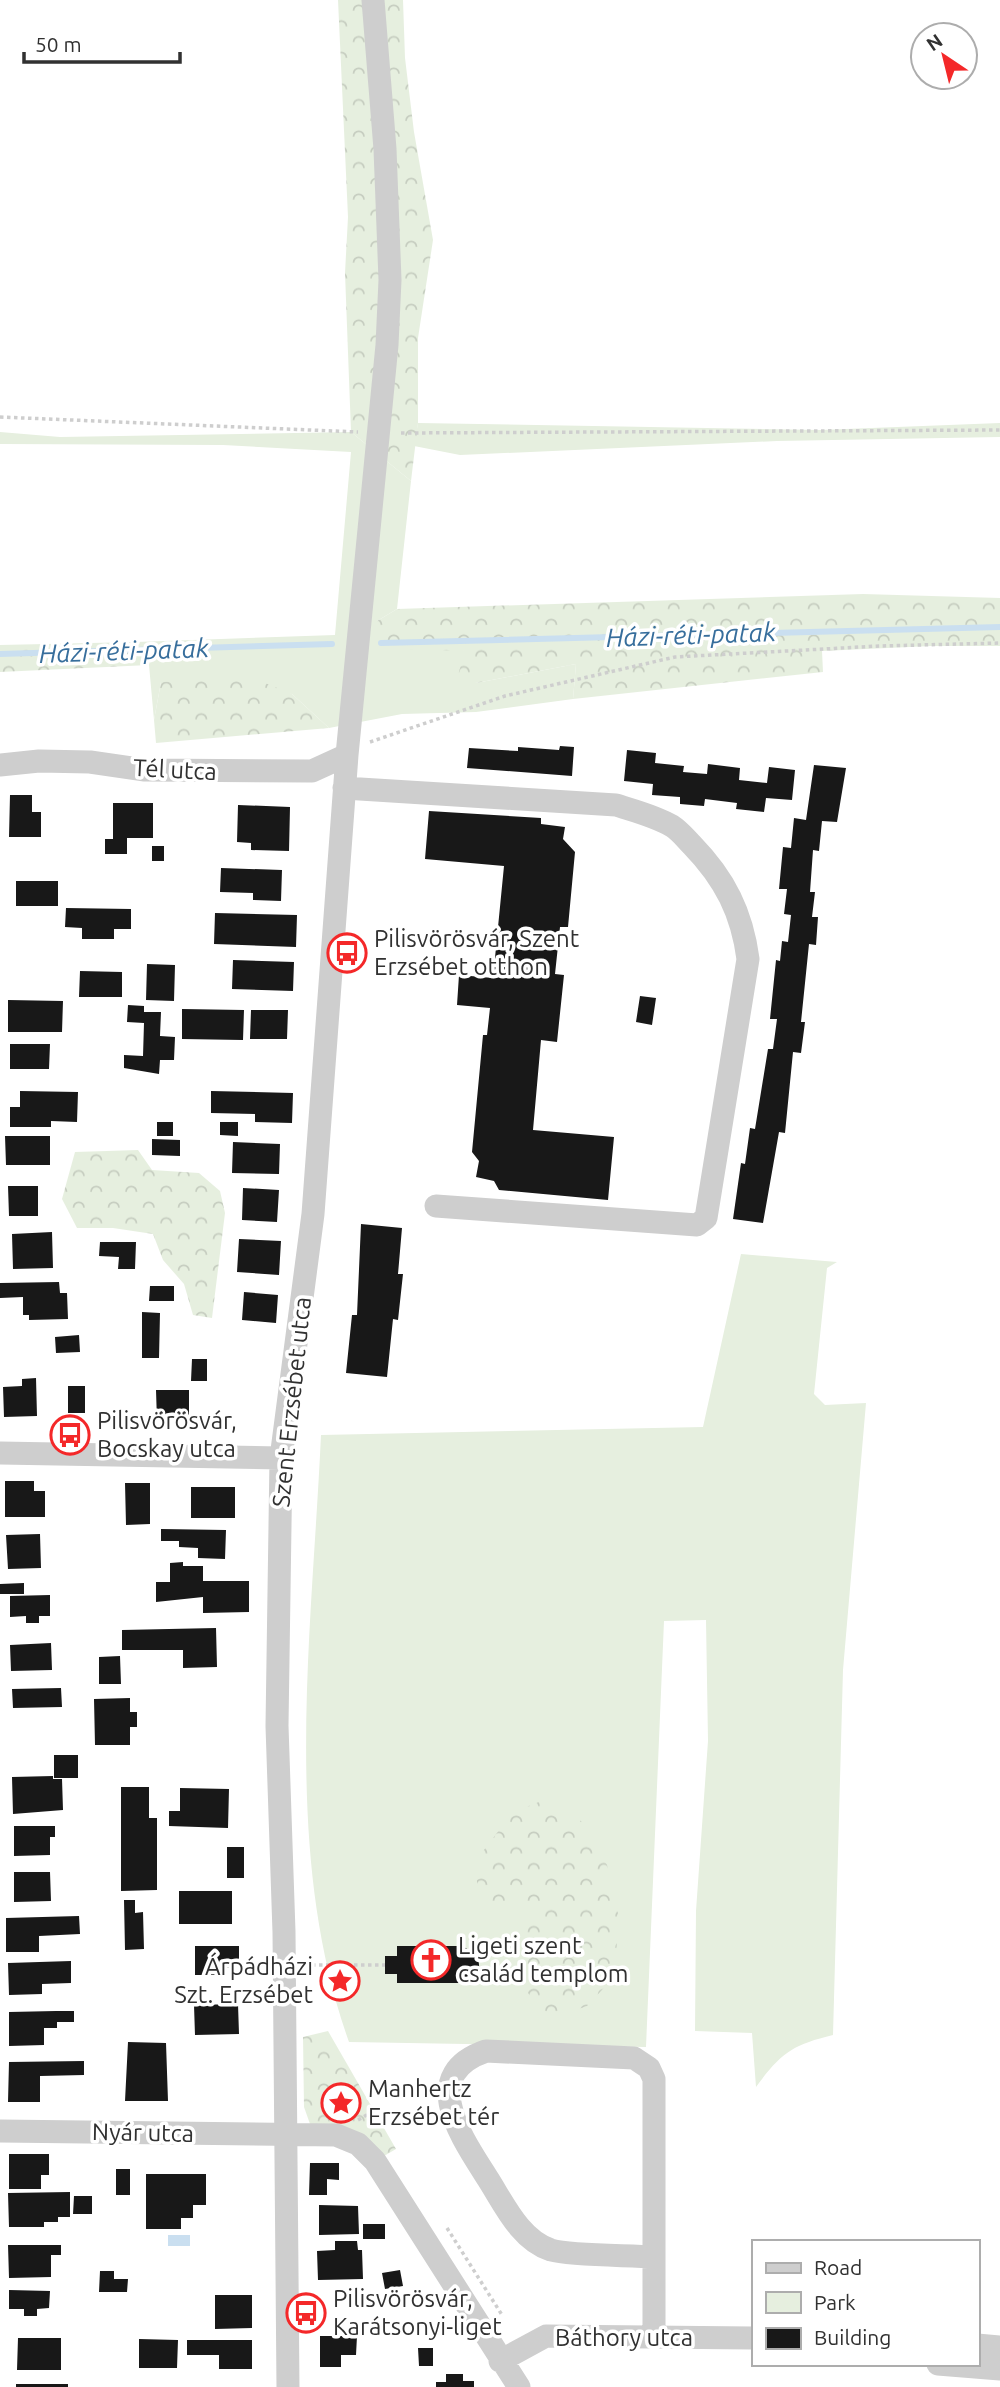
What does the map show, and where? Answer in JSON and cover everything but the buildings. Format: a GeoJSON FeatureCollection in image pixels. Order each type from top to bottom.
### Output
{"type":"FeatureCollection","features":[{"type":"Feature","properties":{"kind":"street","name":"Szent Erzsébet utca"},"geometry":{"type":"LineString","coordinates":[[288,2387],[287,2134],[277,1726],[281,1458],[313,1214],[344,788],[381,433],[390,280],[385,149],[373,0]]}},
{"type":"Feature","properties":{"kind":"street","name":"Tél utca"},"geometry":{"type":"LineString","coordinates":[[0,765],[39,761],[90,762],[145,770],[312,771],[347,755]]}},
{"type":"Feature","properties":{"kind":"street"},"geometry":{"type":"LineString","coordinates":[[344,788],[616,805],[642,813],[674,827],[708,861],[731,895],[744,929],[748,959],[706,1218],[697,1225],[436,1206]]}},
{"type":"Feature","properties":{"kind":"street"},"geometry":{"type":"LineString","coordinates":[[0,1454],[281,1458]]}},
{"type":"Feature","properties":{"kind":"street"},"geometry":{"type":"LineString","coordinates":[[654,2257],[551,2250],[520,2228],[451,2116],[451,2086],[457,2070],[469,2057],[486,2051],[634,2058],[649,2068],[654,2079],[654,2257],[654,2337]]}},
{"type":"Feature","properties":{"kind":"street","name":"Nyár utca"},"geometry":{"type":"LineString","coordinates":[[0,2132],[287,2134]]}},
{"type":"Feature","properties":{"kind":"street"},"geometry":{"type":"LineString","coordinates":[[287,2134],[336,2135],[358,2144],[375,2161],[519,2387]]}},
{"type":"Feature","properties":{"kind":"street","name":"Báthory utca"},"geometry":{"type":"LineString","coordinates":[[500,2361],[546,2336],[752,2338]]}},
{"type":"Feature","properties":{"kind":"street"},"geometry":{"type":"LineString","coordinates":[[979,2346],[1000,2347]]}},
{"type":"Feature","properties":{"kind":"street"},"geometry":{"type":"LineString","coordinates":[[963,2366],[1000,2369]]}},
{"type":"Feature","properties":{"kind":"path"},"geometry":{"type":"LineString","coordinates":[[0,417],[381,433],[1000,430]]}},
{"type":"Feature","properties":{"kind":"path"},"geometry":{"type":"LineString","coordinates":[[347,755],[377,737],[505,696],[676,657],[879,646],[1000,643]]}},
{"type":"Feature","properties":{"kind":"path"},"geometry":{"type":"LineString","coordinates":[[296,1965],[385,1965]]}},
{"type":"Feature","properties":{"kind":"path"},"geometry":{"type":"LineString","coordinates":[[447,2228],[522,2348]]}},
{"type":"Feature","properties":{"kind":"green space"},"geometry":{"type":"Polygon","coordinates":[[[338,0],[403,0],[405,58],[414,132],[433,240],[418,338],[418,423],[411,481],[351,432],[345,273],[348,217],[338,0]]]}},
{"type":"Feature","properties":{"kind":"green space"},"geometry":{"type":"Polygon","coordinates":[[[418,423],[820,430],[1000,423],[1000,437],[777,441],[460,455],[414,446],[418,423]]]}},
{"type":"Feature","properties":{"kind":"green space"},"geometry":{"type":"Polygon","coordinates":[[[0,432],[60,437],[351,432],[411,481],[397,609],[377,621],[465,651],[476,683],[576,664],[573,699],[476,712],[402,714],[329,728],[292,694],[161,682],[154,720],[149,665],[136,642],[335,635],[351,452],[223,445],[0,444],[0,432]]]}},
{"type":"Feature","properties":{"kind":"green space"},"geometry":{"type":"Polygon","coordinates":[[[863,594],[1000,598],[1000,646],[822,651],[823,672],[573,699],[576,664],[476,683],[458,675],[465,651],[372,648],[377,621],[397,609],[863,594]]]}},
{"type":"Feature","properties":{"kind":"green space"},"geometry":{"type":"Polygon","coordinates":[[[136,642],[149,665],[0,672],[0,645],[136,642]]]}},
{"type":"Feature","properties":{"kind":"green space"},"geometry":{"type":"Polygon","coordinates":[[[253,678],[292,694],[329,728],[156,743],[154,720],[161,682],[253,678]]]}},
{"type":"Feature","properties":{"kind":"green space"},"geometry":{"type":"Polygon","coordinates":[[[138,1150],[152,1170],[199,1173],[220,1191],[225,1213],[212,1318],[193,1315],[184,1284],[163,1260],[153,1234],[113,1228],[77,1228],[62,1199],[75,1152],[138,1150]]]}},
{"type":"Feature","properties":{"kind":"green space"},"geometry":{"type":"Polygon","coordinates":[[[741,1254],[837,1262],[827,1268],[814,1394],[825,1405],[866,1403],[843,1670],[833,2035],[788,2052],[756,2087],[752,2033],[695,2031],[696,1911],[708,1741],[706,1620],[664,1621],[646,2047],[349,2042],[328,1969],[315,1894],[308,1818],[308,1664],[321,1435],[703,1427],[741,1254]]]}},
{"type":"Feature","properties":{"kind":"green space"},"geometry":{"type":"Polygon","coordinates":[[[544,1800],[581,1821],[607,1865],[619,1918],[614,1977],[587,2006],[565,2014],[542,2013],[526,1990],[525,1908],[477,1905],[477,1859],[513,1812],[544,1800]]]}},
{"type":"Feature","properties":{"kind":"green space"},"geometry":{"type":"Polygon","coordinates":[[[328,2031],[396,2149],[384,2156],[310,2124],[304,2107],[303,2037],[328,2031]]]}},
{"type":"Feature","properties":{"kind":"water"},"geometry":{"type":"Polygon","coordinates":[[[168,2235],[190,2235],[190,2246],[168,2246],[168,2235]]]}},
{"type":"Feature","properties":{"kind":"waterway","name":"Házi-réti-patak"},"geometry":{"type":"LineString","coordinates":[[381,643],[1000,627]]}},
{"type":"Feature","properties":{"kind":"waterway","name":"Házi-réti-patak"},"geometry":{"type":"LineString","coordinates":[[0,654],[332,644]]}},
{"type":"Feature","properties":{"kind":"place","name":"Pilisvörösvár, Szent Erzsébet otthon"},"geometry":{"type":"Point","coordinates":[347,953]}},
{"type":"Feature","properties":{"kind":"place","name":"Pilisvörösvár, Bocskay utca"},"geometry":{"type":"Point","coordinates":[70,1435]}},
{"type":"Feature","properties":{"kind":"place","name":"Ligeti szent család templom"},"geometry":{"type":"Point","coordinates":[431,1960]}},
{"type":"Feature","properties":{"kind":"place","name":"Árpádházi Szt. Erzsébet"},"geometry":{"type":"Point","coordinates":[340,1981]}},
{"type":"Feature","properties":{"kind":"place","name":"Manhertz Erzsébet tér"},"geometry":{"type":"Point","coordinates":[341,2103]}},
{"type":"Feature","properties":{"kind":"place","name":"Pilisvörösvár, Karátsonyi-liget"},"geometry":{"type":"Point","coordinates":[306,2313]}}]}
